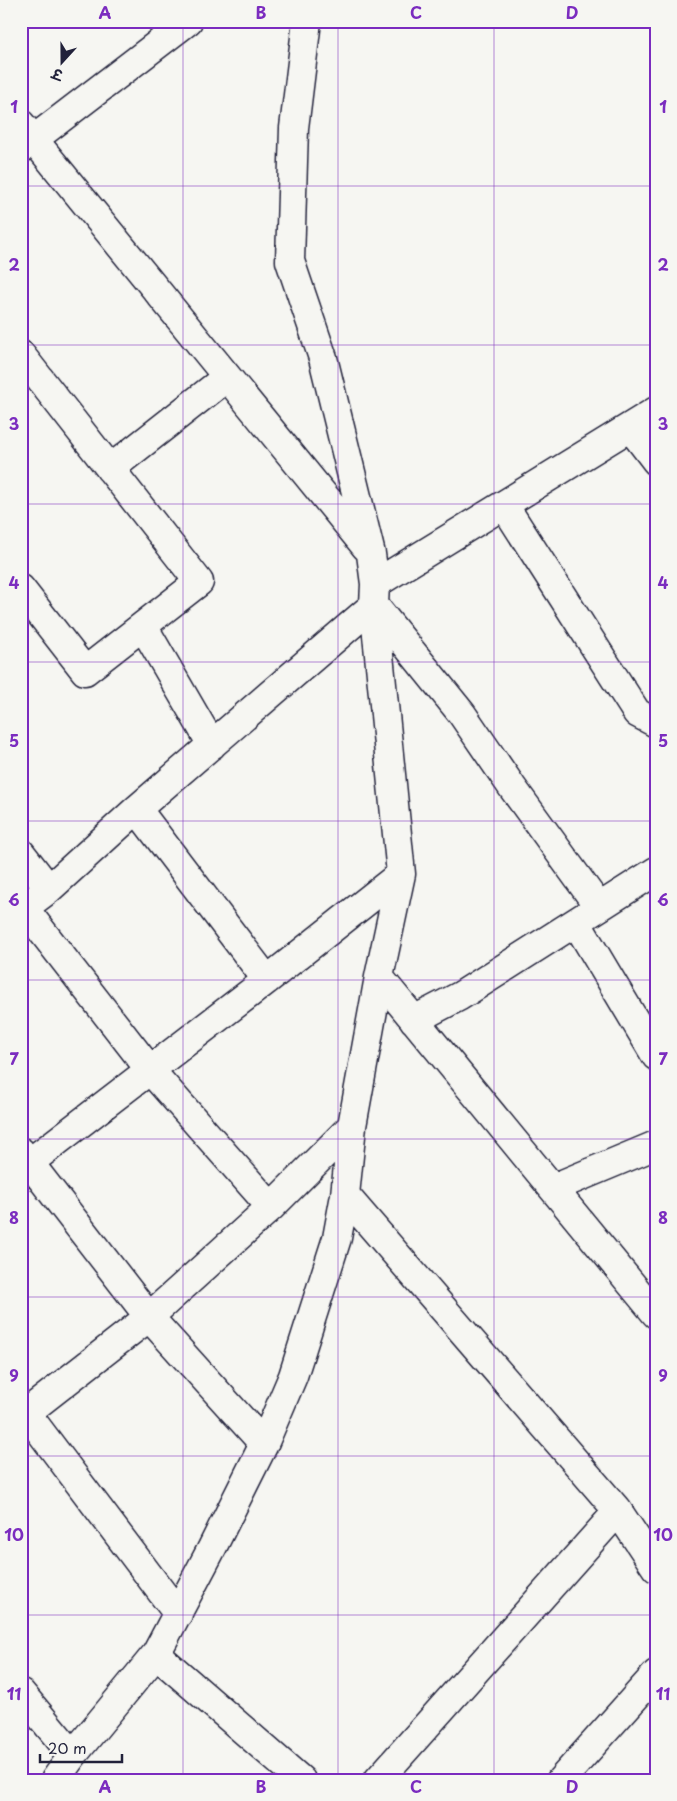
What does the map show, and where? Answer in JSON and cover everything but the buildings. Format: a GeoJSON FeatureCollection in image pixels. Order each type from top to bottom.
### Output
{"type":"FeatureCollection","features":[{"type":"Feature","properties":{"kind":"street"},"geometry":{"type":"LineString","coordinates":[[188,21],[25,138],[227,376],[372,554]]}},
{"type":"Feature","properties":{"kind":"street"},"geometry":{"type":"LineString","coordinates":[[55,1780],[73,1755],[156,1654],[264,1444],[293,1376],[338,1238],[345,1195],[352,1126],[379,976],[401,874],[374,594],[372,554],[323,358],[290,261],[294,128],[307,21]]}},
{"type":"Feature","properties":{"kind":"street"},"geometry":{"type":"LineString","coordinates":[[21,355],[199,582],[85,671],[21,589]]}},
{"type":"Feature","properties":{"kind":"street"},"geometry":{"type":"LineString","coordinates":[[110,469],[227,376]]}},
{"type":"Feature","properties":{"kind":"street"},"geometry":{"type":"LineString","coordinates":[[271,1207],[150,1070],[23,909],[49,889],[137,808],[212,745],[374,594],[504,505],[656,411]]}},
{"type":"Feature","properties":{"kind":"street"},"geometry":{"type":"LineString","coordinates":[[630,427],[656,462]]}},
{"type":"Feature","properties":{"kind":"street"},"geometry":{"type":"LineString","coordinates":[[504,505],[637,713],[656,723]]}},
{"type":"Feature","properties":{"kind":"street"},"geometry":{"type":"LineString","coordinates":[[374,594],[599,907]]}},
{"type":"Feature","properties":{"kind":"street"},"geometry":{"type":"LineString","coordinates":[[143,626],[212,745]]}},
{"type":"Feature","properties":{"kind":"street"},"geometry":{"type":"LineString","coordinates":[[137,808],[267,980]]}},
{"type":"Feature","properties":{"kind":"street"},"geometry":{"type":"LineString","coordinates":[[21,853],[49,889]]}},
{"type":"Feature","properties":{"kind":"street"},"geometry":{"type":"LineString","coordinates":[[414,1020],[460,996],[656,871]]}},
{"type":"Feature","properties":{"kind":"street"},"geometry":{"type":"LineString","coordinates":[[264,1444],[149,1317],[24,1161],[150,1070],[401,874]]}},
{"type":"Feature","properties":{"kind":"street"},"geometry":{"type":"LineString","coordinates":[[576,922],[656,1056]]}},
{"type":"Feature","properties":{"kind":"street"},"geometry":{"type":"LineString","coordinates":[[379,976],[553,1188],[651,1300]]}},
{"type":"Feature","properties":{"kind":"street"},"geometry":{"type":"LineString","coordinates":[[178,1614],[23,1412],[149,1317],[271,1207],[352,1126]]}},
{"type":"Feature","properties":{"kind":"street"},"geometry":{"type":"LineString","coordinates":[[553,1188],[656,1145]]}},
{"type":"Feature","properties":{"kind":"street"},"geometry":{"type":"LineString","coordinates":[[345,1195],[618,1511],[656,1568]]}},
{"type":"Feature","properties":{"kind":"street"},"geometry":{"type":"LineString","coordinates":[[378,1780],[618,1511]]}},
{"type":"Feature","properties":{"kind":"street"},"geometry":{"type":"LineString","coordinates":[[156,1654],[301,1780]]}},
{"type":"Feature","properties":{"kind":"street"},"geometry":{"type":"LineString","coordinates":[[561,1780],[656,1674]]}},
{"type":"Feature","properties":{"kind":"street"},"geometry":{"type":"LineString","coordinates":[[21,1693],[73,1755]]}}]}
